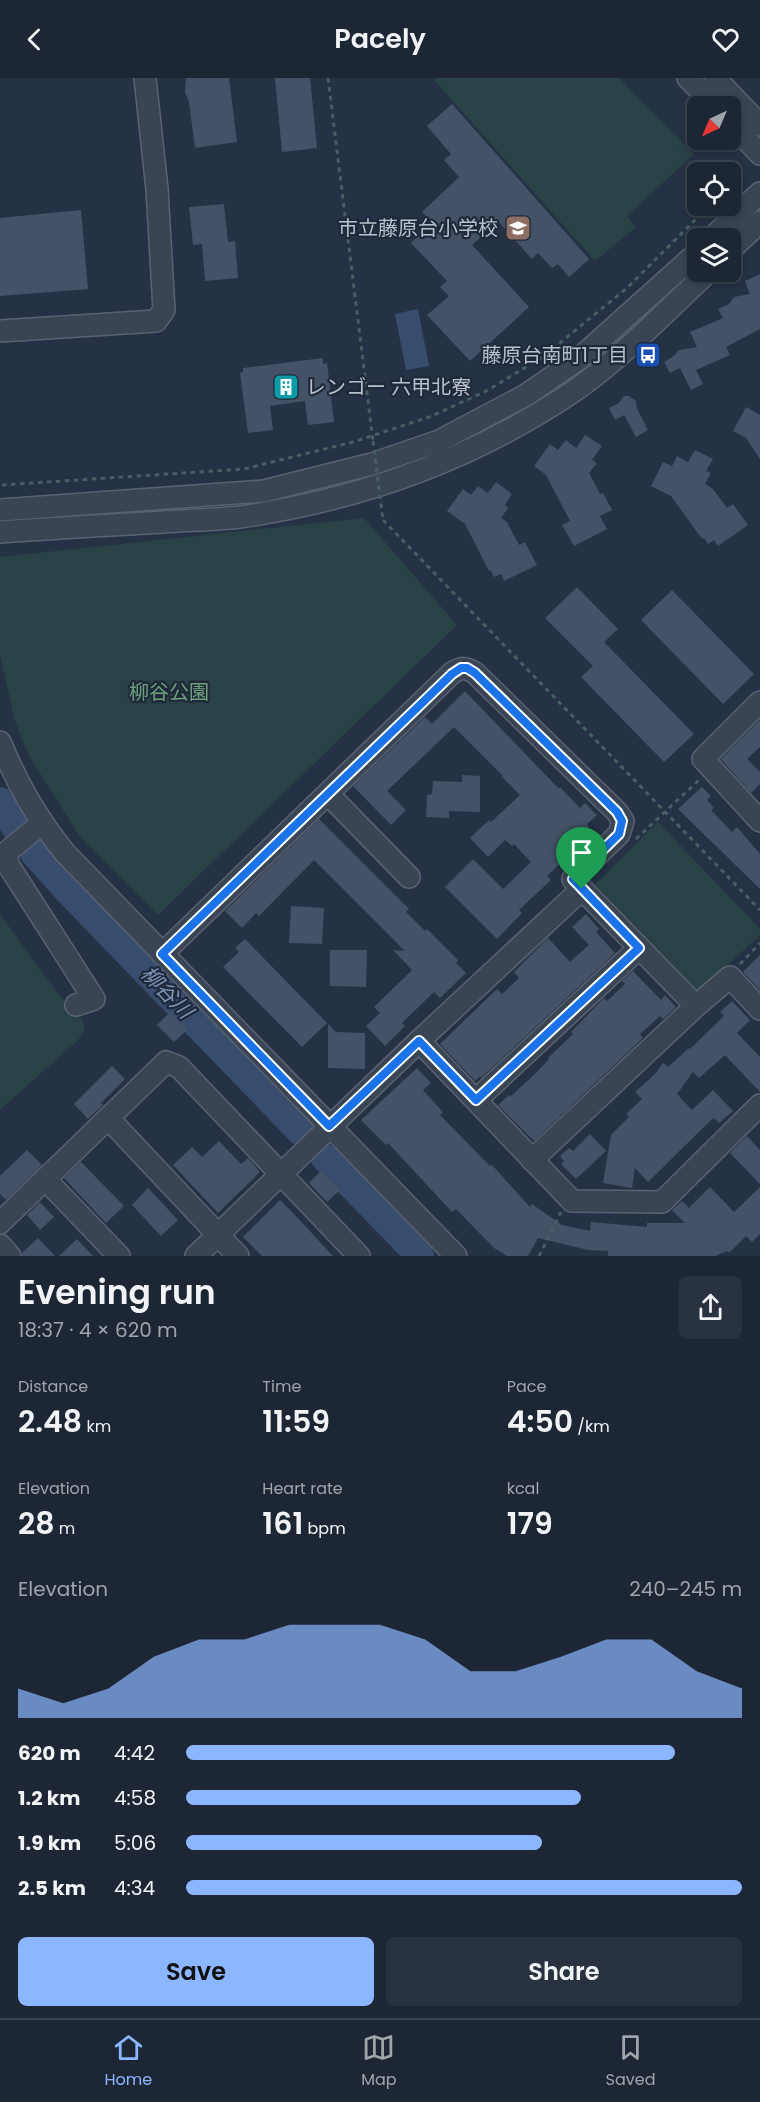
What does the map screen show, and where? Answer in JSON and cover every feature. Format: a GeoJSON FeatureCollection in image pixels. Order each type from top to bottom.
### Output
{"type":"FeatureCollection","features":[{"type":"Feature","properties":{"kind":"street"},"geometry":{"type":"LineString","coordinates":[[0,331],[156,321],[164,310],[157,189],[145,78]]}},
{"type":"Feature","properties":{"kind":"street"},"geometry":{"type":"LineString","coordinates":[[688,78],[706,96]]}},
{"type":"Feature","properties":{"kind":"street"},"geometry":{"type":"LineString","coordinates":[[715,78],[760,124]]}},
{"type":"Feature","properties":{"kind":"street"},"geometry":{"type":"LineString","coordinates":[[741,134],[760,154]]}},
{"type":"Feature","properties":{"kind":"street"},"geometry":{"type":"LineString","coordinates":[[723,228],[760,193]]}},
{"type":"Feature","properties":{"kind":"street"},"geometry":{"type":"LineString","coordinates":[[741,240],[760,222]]}},
{"type":"Feature","properties":{"kind":"street"},"geometry":{"type":"LineString","coordinates":[[0,510],[213,496],[264,490],[372,464],[439,441],[526,395],[580,358],[687,262]]}},
{"type":"Feature","properties":{"kind":"street"},"geometry":{"type":"LineString","coordinates":[[0,532],[238,517],[319,502],[400,480],[440,465],[525,422],[567,396],[604,367],[697,282]]}},
{"type":"Feature","properties":{"kind":"street"},"geometry":{"type":"LineString","coordinates":[[162,954],[452,674],[461,668],[467,668],[475,673],[617,812],[622,821],[619,834],[573,879],[696,1006]]}},
{"type":"Feature","properties":{"kind":"street"},"geometry":{"type":"LineString","coordinates":[[758,816],[703,759],[760,702]]}},
{"type":"Feature","properties":{"kind":"street"},"geometry":{"type":"LineString","coordinates":[[0,742],[41,824],[72,861],[456,1256]]}},
{"type":"Feature","properties":{"kind":"street"},"geometry":{"type":"LineString","coordinates":[[328,794],[409,877]]}},
{"type":"Feature","properties":{"kind":"street"},"geometry":{"type":"LineString","coordinates":[[41,824],[8,851],[7,863],[94,999],[76,1005]]}},
{"type":"Feature","properties":{"kind":"street"},"geometry":{"type":"LineString","coordinates":[[196,1256],[329,1126],[582,889]]}},
{"type":"Feature","properties":{"kind":"street"},"geometry":{"type":"LineString","coordinates":[[476,1100],[639,948]]}},
{"type":"Feature","properties":{"kind":"street"},"geometry":{"type":"LineString","coordinates":[[532,1160],[730,977],[760,1009]]}},
{"type":"Feature","properties":{"kind":"street"},"geometry":{"type":"LineString","coordinates":[[419,1041],[572,1201],[662,1202],[760,1105]]}},
{"type":"Feature","properties":{"kind":"street"},"geometry":{"type":"LineString","coordinates":[[0,1223],[166,1062],[179,1067],[359,1256]]}},
{"type":"Feature","properties":{"kind":"street"},"geometry":{"type":"LineString","coordinates":[[108,1118],[238,1256]]}},
{"type":"Feature","properties":{"kind":"street"},"geometry":{"type":"LineString","coordinates":[[45,1179],[119,1256]]}},
{"type":"Feature","properties":{"kind":"street"},"geometry":{"type":"LineString","coordinates":[[0,1245],[10,1256]]}},
{"type":"Feature","properties":{"kind":"path"},"geometry":{"type":"LineString","coordinates":[[328,78],[383,520],[760,910]]}},
{"type":"Feature","properties":{"kind":"path"},"geometry":{"type":"LineString","coordinates":[[2,485],[244,469],[304,456],[432,416],[488,390],[544,356],[627,288],[699,216]]}},
{"type":"Feature","properties":{"kind":"path"},"geometry":{"type":"LineString","coordinates":[[632,843],[711,768]]}},
{"type":"Feature","properties":{"kind":"path"},"geometry":{"type":"LineString","coordinates":[[730,977],[760,943]]}},
{"type":"Feature","properties":{"kind":"path"},"geometry":{"type":"LineString","coordinates":[[539,1256],[568,1197]]}},
{"type":"Feature","properties":{"kind":"green space"},"geometry":{"type":"Polygon","coordinates":[[[436,78],[619,78],[687,147],[687,150],[694,154],[627,216],[636,227],[595,261],[434,80],[436,78]]]}},
{"type":"Feature","properties":{"kind":"green space","name":"柳谷公園"},"geometry":{"type":"Polygon","coordinates":[[[364,518],[457,625],[158,915],[80,837],[28,754],[15,721],[0,655],[0,557],[364,518]]]}},
{"type":"Feature","properties":{"kind":"green space"},"geometry":{"type":"Polygon","coordinates":[[[658,822],[760,929],[760,935],[696,994],[592,888],[658,822]]]}},
{"type":"Feature","properties":{"kind":"green space"},"geometry":{"type":"Polygon","coordinates":[[[0,914],[60,997],[79,1014],[85,1027],[78,1040],[0,1110],[0,914]]]}},
{"type":"Feature","properties":{"kind":"water"},"geometry":{"type":"Polygon","coordinates":[[[418,309],[429,366],[406,370],[395,314],[418,309]]]}},
{"type":"Feature","properties":{"kind":"building"},"geometry":{"type":"Polygon","coordinates":[[[186,78],[229,78],[237,142],[195,148],[189,102],[185,92],[186,78]]]}},
{"type":"Feature","properties":{"kind":"building"},"geometry":{"type":"Polygon","coordinates":[[[275,78],[310,78],[317,148],[282,152],[275,78]]]}},
{"type":"Feature","properties":{"kind":"building"},"geometry":{"type":"Polygon","coordinates":[[[452,104],[589,259],[569,277],[558,264],[552,268],[538,253],[532,259],[498,221],[472,245],[529,307],[470,361],[427,315],[449,296],[440,287],[447,281],[411,243],[432,223],[422,212],[459,177],[444,160],[451,154],[427,126],[452,104]]]}},
{"type":"Feature","properties":{"kind":"building"},"geometry":{"type":"Polygon","coordinates":[[[224,204],[228,242],[235,241],[238,278],[205,281],[202,244],[193,245],[189,207],[224,204]]]}},
{"type":"Feature","properties":{"kind":"building"},"geometry":{"type":"Polygon","coordinates":[[[81,210],[88,289],[0,296],[0,218],[81,210]]]}},
{"type":"Feature","properties":{"kind":"building"},"geometry":{"type":"Polygon","coordinates":[[[760,274],[760,329],[726,347],[730,355],[696,370],[703,384],[691,390],[680,368],[670,373],[664,362],[679,350],[697,347],[690,332],[723,318],[718,309],[729,304],[734,297],[750,294],[745,281],[760,274]]]}},
{"type":"Feature","properties":{"kind":"building","name":"レンゴー 六甲北寮"},"geometry":{"type":"Polygon","coordinates":[[[323,358],[323,364],[327,363],[334,422],[308,425],[305,401],[270,406],[273,430],[248,433],[240,373],[243,372],[243,368],[323,358]]]}},
{"type":"Feature","properties":{"kind":"building"},"geometry":{"type":"Polygon","coordinates":[[[624,396],[629,396],[636,401],[637,409],[648,430],[636,437],[624,415],[615,420],[609,408],[619,403],[624,396]]]}},
{"type":"Feature","properties":{"kind":"building"},"geometry":{"type":"Polygon","coordinates":[[[746,407],[760,415],[760,459],[746,438],[733,431],[746,407]]]}},
{"type":"Feature","properties":{"kind":"building"},"geometry":{"type":"Polygon","coordinates":[[[585,435],[602,446],[592,460],[597,463],[589,473],[612,510],[600,516],[607,529],[574,546],[562,525],[570,521],[546,475],[534,466],[550,444],[558,450],[566,440],[576,448],[585,435]]]}},
{"type":"Feature","properties":{"kind":"building"},"geometry":{"type":"Polygon","coordinates":[[[695,450],[713,459],[706,471],[711,473],[705,484],[713,489],[727,508],[733,504],[748,525],[718,546],[714,540],[708,544],[704,538],[702,539],[671,496],[651,486],[663,462],[672,466],[677,456],[688,462],[695,450]]]}},
{"type":"Feature","properties":{"kind":"building"},"geometry":{"type":"Polygon","coordinates":[[[496,482],[512,494],[505,505],[508,508],[501,518],[507,522],[519,545],[525,542],[537,565],[504,581],[501,574],[494,577],[489,571],[465,524],[447,511],[463,489],[471,495],[478,486],[488,493],[496,482]]]}},
{"type":"Feature","properties":{"kind":"building"},"geometry":{"type":"Polygon","coordinates":[[[577,587],[618,629],[604,642],[694,734],[664,762],[581,677],[593,666],[545,618],[577,587]]]}},
{"type":"Feature","properties":{"kind":"building"},"geometry":{"type":"Polygon","coordinates":[[[672,590],[754,674],[723,704],[641,620],[672,590]]]}},
{"type":"Feature","properties":{"kind":"building"},"geometry":{"type":"Polygon","coordinates":[[[465,691],[559,789],[560,787],[580,808],[585,803],[597,815],[587,824],[589,827],[561,853],[566,858],[547,876],[551,880],[519,910],[522,913],[497,939],[445,887],[473,859],[503,889],[531,862],[514,844],[512,846],[505,840],[488,857],[470,838],[520,795],[501,776],[503,776],[454,727],[387,791],[406,810],[391,825],[353,786],[425,717],[432,724],[465,691]]]}},
{"type":"Feature","properties":{"kind":"building"},"geometry":{"type":"Polygon","coordinates":[[[760,720],[760,747],[747,759],[760,772],[760,784],[751,793],[721,759],[760,720]]]}},
{"type":"Feature","properties":{"kind":"building"},"geometry":{"type":"Polygon","coordinates":[[[462,775],[480,776],[480,812],[449,811],[449,818],[426,817],[427,795],[432,794],[433,781],[462,782],[462,775]]]}},
{"type":"Feature","properties":{"kind":"building"},"geometry":{"type":"Polygon","coordinates":[[[702,787],[711,796],[707,800],[714,808],[711,810],[732,832],[737,827],[760,854],[760,889],[678,809],[702,787]]]}},
{"type":"Feature","properties":{"kind":"building"},"geometry":{"type":"Polygon","coordinates":[[[319,819],[409,909],[406,912],[458,960],[456,963],[466,973],[440,998],[434,992],[402,1023],[405,1026],[385,1046],[366,1026],[380,1013],[374,1007],[412,970],[393,950],[405,951],[314,860],[259,916],[256,913],[242,928],[225,911],[319,819]]]}},
{"type":"Feature","properties":{"kind":"building"},"geometry":{"type":"Polygon","coordinates":[[[291,906],[324,908],[322,944],[289,943],[291,906]]]}},
{"type":"Feature","properties":{"kind":"building"},"geometry":{"type":"Polygon","coordinates":[[[586,914],[599,929],[596,932],[615,953],[481,1078],[480,1076],[475,1081],[440,1044],[497,989],[502,994],[519,978],[514,972],[548,938],[570,962],[589,945],[572,927],[586,914]]]}},
{"type":"Feature","properties":{"kind":"building"},"geometry":{"type":"Polygon","coordinates":[[[245,939],[327,1023],[302,1047],[223,967],[239,952],[235,948],[245,939]]]}},
{"type":"Feature","properties":{"kind":"building"},"geometry":{"type":"Polygon","coordinates":[[[330,950],[367,950],[366,987],[330,986],[330,950]]]}},
{"type":"Feature","properties":{"kind":"building"},"geometry":{"type":"Polygon","coordinates":[[[760,955],[760,990],[743,972],[760,955]]]}},
{"type":"Feature","properties":{"kind":"building"},"geometry":{"type":"Polygon","coordinates":[[[633,971],[661,1000],[665,995],[676,1007],[663,1019],[660,1016],[640,1034],[643,1038],[534,1141],[498,1105],[536,1073],[604,998],[607,1001],[625,984],[622,981],[633,971]]]}},
{"type":"Feature","properties":{"kind":"building"},"geometry":{"type":"Polygon","coordinates":[[[732,1001],[750,1020],[737,1033],[760,1057],[760,1092],[725,1055],[699,1078],[693,1072],[677,1094],[692,1110],[713,1090],[733,1111],[719,1123],[714,1118],[711,1120],[648,1182],[635,1168],[632,1188],[603,1183],[611,1135],[629,1117],[626,1114],[642,1099],[635,1092],[656,1073],[663,1063],[668,1067],[690,1049],[724,1016],[720,1012],[732,1001]]]}},
{"type":"Feature","properties":{"kind":"building"},"geometry":{"type":"Polygon","coordinates":[[[170,1012],[187,1030],[174,1042],[157,1025],[170,1012]]]}},
{"type":"Feature","properties":{"kind":"building"},"geometry":{"type":"Polygon","coordinates":[[[328,1024],[336,1032],[365,1033],[365,1069],[328,1068],[328,1024]]]}},
{"type":"Feature","properties":{"kind":"building"},"geometry":{"type":"Polygon","coordinates":[[[112,1066],[125,1079],[88,1119],[74,1104],[112,1066]]]}},
{"type":"Feature","properties":{"kind":"building"},"geometry":{"type":"Polygon","coordinates":[[[417,1068],[431,1083],[423,1090],[443,1112],[440,1115],[490,1166],[492,1165],[530,1207],[532,1204],[562,1225],[590,1231],[591,1222],[647,1227],[647,1223],[685,1223],[672,1210],[682,1201],[689,1208],[710,1187],[734,1212],[760,1187],[760,1234],[752,1242],[746,1236],[729,1253],[727,1251],[715,1256],[608,1256],[608,1251],[588,1250],[538,1238],[528,1256],[507,1256],[494,1248],[456,1209],[452,1212],[388,1143],[386,1145],[361,1120],[417,1068]]]}},
{"type":"Feature","properties":{"kind":"building"},"geometry":{"type":"Polygon","coordinates":[[[590,1134],[606,1151],[576,1179],[561,1164],[564,1161],[560,1156],[569,1148],[573,1151],[590,1134]]]}},
{"type":"Feature","properties":{"kind":"building"},"geometry":{"type":"Polygon","coordinates":[[[747,1136],[760,1150],[760,1184],[730,1153],[747,1136]]]}},
{"type":"Feature","properties":{"kind":"building"},"geometry":{"type":"Polygon","coordinates":[[[219,1141],[241,1164],[248,1158],[260,1172],[218,1213],[173,1165],[192,1147],[202,1157],[219,1141]]]}},
{"type":"Feature","properties":{"kind":"building"},"geometry":{"type":"Polygon","coordinates":[[[27,1150],[42,1165],[6,1200],[0,1194],[0,1176],[27,1150]]]}},
{"type":"Feature","properties":{"kind":"building"},"geometry":{"type":"Polygon","coordinates":[[[81,1162],[124,1206],[106,1223],[64,1178],[81,1162]]]}},
{"type":"Feature","properties":{"kind":"building"},"geometry":{"type":"Polygon","coordinates":[[[321,1171],[340,1190],[327,1202],[309,1183],[321,1171]]]}},
{"type":"Feature","properties":{"kind":"building"},"geometry":{"type":"Polygon","coordinates":[[[148,1188],[178,1220],[161,1236],[132,1205],[148,1188]]]}},
{"type":"Feature","properties":{"kind":"building"},"geometry":{"type":"Polygon","coordinates":[[[280,1200],[333,1256],[262,1256],[243,1237],[280,1200]]]}},
{"type":"Feature","properties":{"kind":"building"},"geometry":{"type":"Polygon","coordinates":[[[40,1202],[54,1217],[40,1230],[27,1215],[40,1202]]]}},
{"type":"Feature","properties":{"kind":"building"},"geometry":{"type":"Polygon","coordinates":[[[38,1238],[55,1256],[22,1256],[22,1253],[38,1238]]]}},
{"type":"Feature","properties":{"kind":"building"},"geometry":{"type":"Polygon","coordinates":[[[77,1239],[93,1256],[59,1256],[77,1239]]]}},
{"type":"Feature","properties":{"kind":"waterway","name":"柳谷川"},"geometry":{"type":"LineString","coordinates":[[0,801],[15,827]]}},
{"type":"Feature","properties":{"kind":"waterway","name":"柳谷川"},"geometry":{"type":"LineString","coordinates":[[34,853],[300,1131]]}},
{"type":"Feature","properties":{"kind":"waterway","name":"柳谷川"},"geometry":{"type":"LineString","coordinates":[[325,1158],[420,1256]]}},
{"type":"Feature","properties":{"kind":"place","name":"市立藤原台小学校"},"geometry":{"type":"Point","coordinates":[518,228]}},
{"type":"Feature","properties":{"kind":"place","name":"藤原台南町1丁目"},"geometry":{"type":"Point","coordinates":[648,355]}},
{"type":"Feature","properties":{"kind":"place","name":"レンゴー 六甲北寮"},"geometry":{"type":"Point","coordinates":[286,387]}},
{"type":"Feature","properties":{"kind":"route"},"geometry":{"type":"LineString","coordinates":[[461,668],[467,668],[475,673],[617,812],[622,821],[619,834],[573,879],[582,889],[639,948],[476,1100],[419,1041],[329,1126],[162,954],[452,674],[461,668]]}}]}
